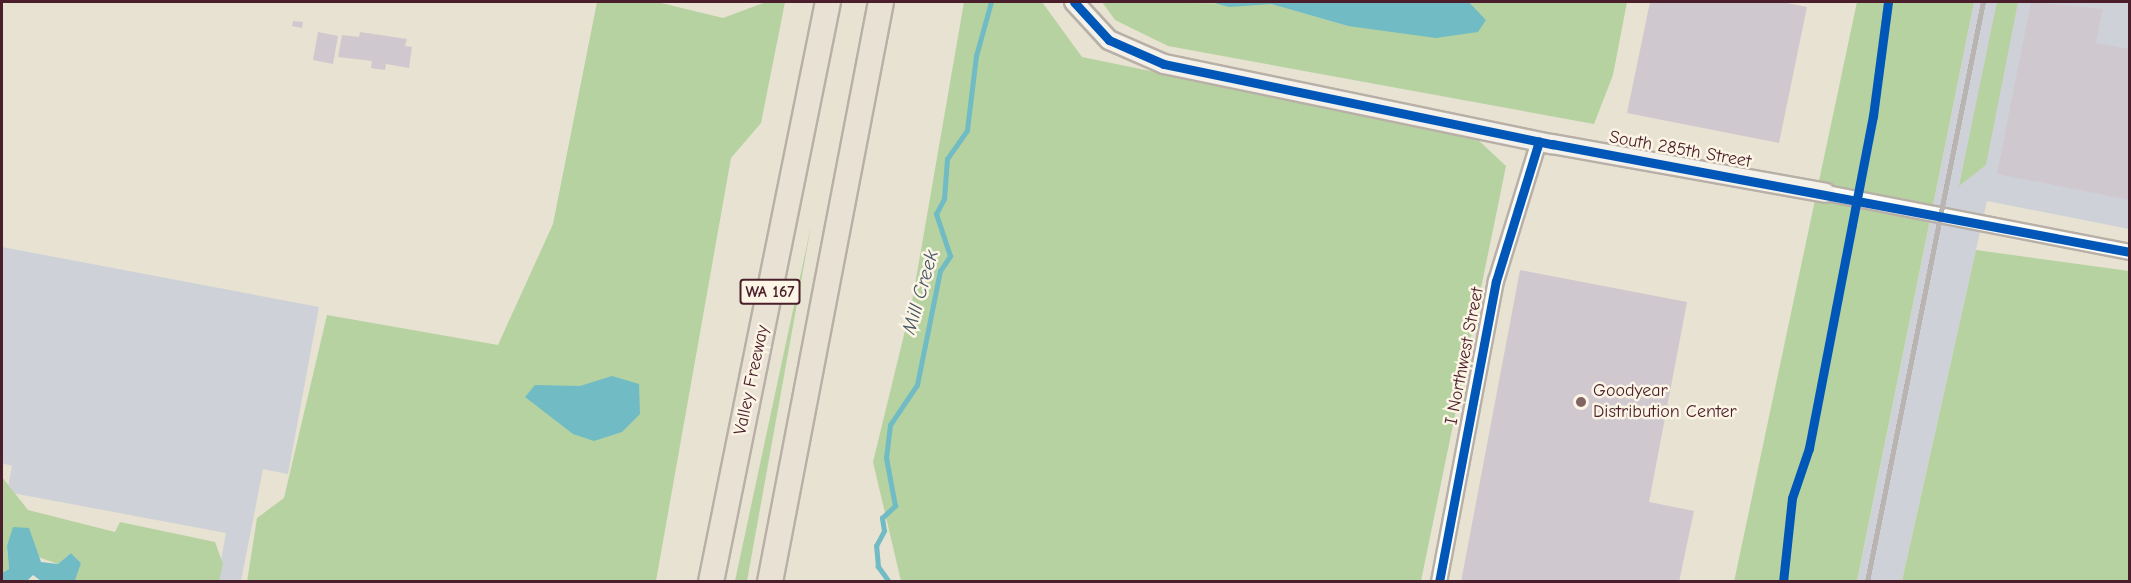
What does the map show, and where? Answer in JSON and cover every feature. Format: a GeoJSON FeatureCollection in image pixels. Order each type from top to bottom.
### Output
{"type":"FeatureCollection","features":[{"type":"Feature","properties":{"kind":"highway","name":"Valley Freeway"},"geometry":{"type":"LineString","coordinates":[[711,582],[828,2]]}},
{"type":"Feature","properties":{"kind":"highway","name":"WA 167"},"geometry":{"type":"LineString","coordinates":[[770,582],[881,2]]}},
{"type":"Feature","properties":{"kind":"street","name":"South 285th Street"},"geometry":{"type":"LineString","coordinates":[[1074,2],[1088,22],[1135,54],[1539,141],[1827,193],[2130,252]]}},
{"type":"Feature","properties":{"kind":"street","name":"I Northwest Street"},"geometry":{"type":"LineString","coordinates":[[1439,582],[1496,281],[1539,141]]}},
{"type":"Feature","properties":{"kind":"shaded area"},"geometry":{"type":"Polygon","coordinates":[[[1974,2],[2129,2],[2129,229],[1987,201],[1902,581],[1857,582],[1974,2]]]}},
{"type":"Feature","properties":{"kind":"shaded area"},"geometry":{"type":"Polygon","coordinates":[[[2,247],[319,307],[288,474],[263,469],[241,581],[217,581],[226,533],[7,492],[12,466],[2,463],[2,247]]]}},
{"type":"Feature","properties":{"kind":"green space"},"geometry":{"type":"Polygon","coordinates":[[[597,2],[657,2],[723,18],[766,2],[785,2],[761,123],[731,158],[656,581],[247,582],[257,518],[284,498],[327,315],[498,345],[553,224],[597,2]]]}},
{"type":"Feature","properties":{"kind":"green space"},"geometry":{"type":"Polygon","coordinates":[[[964,2],[1042,2],[1082,57],[1476,138],[1506,166],[1421,581],[901,581],[873,462],[912,302],[964,2]]]}},
{"type":"Feature","properties":{"kind":"green space"},"geometry":{"type":"Polygon","coordinates":[[[1102,2],[1271,4],[1348,26],[1486,20],[1469,2],[1627,2],[1613,75],[1594,124],[1168,46],[1115,20],[1102,2]]]}},
{"type":"Feature","properties":{"kind":"green space"},"geometry":{"type":"Polygon","coordinates":[[[1857,2],[1974,2],[1857,581],[1734,582],[1857,2]]]}},
{"type":"Feature","properties":{"kind":"green space"},"geometry":{"type":"Polygon","coordinates":[[[1997,2],[2018,2],[1986,165],[1959,186],[1997,2]]]}},
{"type":"Feature","properties":{"kind":"green space"},"geometry":{"type":"Polygon","coordinates":[[[811,226],[747,581],[735,581],[805,254],[811,226]]]}},
{"type":"Feature","properties":{"kind":"green space"},"geometry":{"type":"Polygon","coordinates":[[[1976,250],[2129,271],[2129,581],[1902,581],[1976,250]]]}},
{"type":"Feature","properties":{"kind":"green space"},"geometry":{"type":"Polygon","coordinates":[[[2,477],[28,510],[115,532],[120,522],[215,542],[223,564],[219,581],[70,581],[81,563],[71,553],[58,564],[7,546],[9,569],[2,573],[2,477]]]}},
{"type":"Feature","properties":{"kind":"water"},"geometry":{"type":"Polygon","coordinates":[[[1211,2],[1469,2],[1486,20],[1478,32],[1436,38],[1348,26],[1271,4],[1229,7],[1211,2]]]}},
{"type":"Feature","properties":{"kind":"water"},"geometry":{"type":"Polygon","coordinates":[[[612,376],[639,384],[640,414],[622,432],[594,441],[573,434],[525,397],[535,385],[580,386],[612,376]]]}},
{"type":"Feature","properties":{"kind":"water"},"geometry":{"type":"Polygon","coordinates":[[[13,527],[29,528],[41,562],[58,564],[71,553],[81,563],[75,580],[41,581],[33,575],[27,581],[2,581],[2,573],[9,569],[7,546],[13,527]]]}},
{"type":"Feature","properties":{"kind":"building"},"geometry":{"type":"Polygon","coordinates":[[[1650,2],[1782,2],[1807,7],[1779,143],[1627,113],[1650,2]]]}},
{"type":"Feature","properties":{"kind":"building"},"geometry":{"type":"Polygon","coordinates":[[[2031,2],[2103,9],[2096,43],[2130,49],[2130,200],[1997,174],[2031,2]]]}},
{"type":"Feature","properties":{"kind":"building"},"geometry":{"type":"Polygon","coordinates":[[[293,21],[303,22],[302,28],[292,26],[293,21]]]}},
{"type":"Feature","properties":{"kind":"building"},"geometry":{"type":"Polygon","coordinates":[[[318,32],[338,36],[333,64],[313,60],[318,32]]]}},
{"type":"Feature","properties":{"kind":"building"},"geometry":{"type":"Polygon","coordinates":[[[360,32],[407,39],[405,46],[412,47],[409,68],[386,64],[385,70],[371,68],[372,61],[338,57],[342,35],[359,37],[360,32]]]}},
{"type":"Feature","properties":{"kind":"building","name":"Goodyear Distribution Center"},"geometry":{"type":"Polygon","coordinates":[[[1520,270],[1687,302],[1649,502],[1694,511],[1679,582],[1461,582],[1520,270]]]}},
{"type":"Feature","properties":{"kind":"waterway","name":"Mill Creek"},"geometry":{"type":"LineString","coordinates":[[889,582],[878,567],[876,546],[884,531],[882,518],[895,506],[886,458],[890,425],[917,385],[940,271],[950,256],[936,214],[944,199],[947,159],[967,130],[976,56],[991,2]]}},
{"type":"Feature","properties":{"kind":"railway"},"geometry":{"type":"LineString","coordinates":[[1867,582],[1983,2]]}},
{"type":"Feature","properties":{"kind":"cycle path"},"geometry":{"type":"LineString","coordinates":[[1074,2],[1109,40],[1164,64],[1552,144],[2130,252]]}},
{"type":"Feature","properties":{"kind":"cycle path"},"geometry":{"type":"LineString","coordinates":[[1783,582],[1792,498],[1809,448],[1873,116],[1888,2]]}},
{"type":"Feature","properties":{"kind":"cycle path"},"geometry":{"type":"LineString","coordinates":[[1439,582],[1496,281],[1539,141]]}},
{"type":"Feature","properties":{"kind":"place","name":"Goodyear Distribution Center"},"geometry":{"type":"Point","coordinates":[1581,402]}}]}
